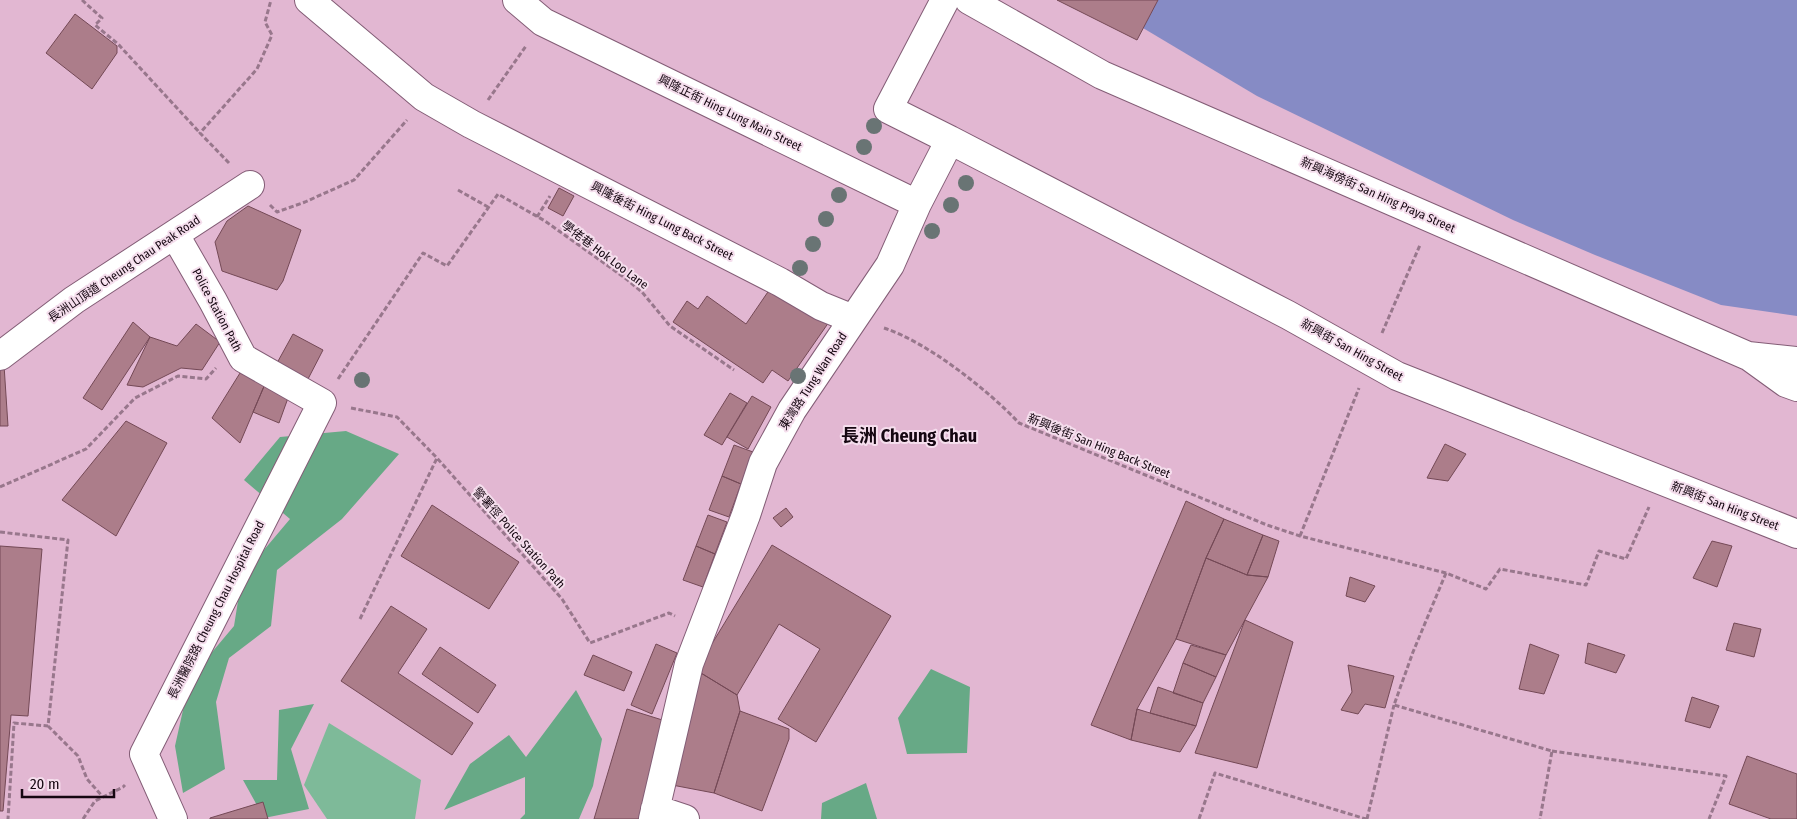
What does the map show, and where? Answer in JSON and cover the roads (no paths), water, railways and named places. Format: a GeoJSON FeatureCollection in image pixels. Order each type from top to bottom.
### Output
{"type":"FeatureCollection","features":[{"type":"Feature","properties":{"kind":"street","name":"興隆後街 Hing Lung Back Street"},"geometry":{"type":"LineString","coordinates":[[309,0],[424,97],[471,124],[780,282],[821,306],[853,319]]}},
{"type":"Feature","properties":{"kind":"street","name":"興隆正街 Hing Lung Main Street"},"geometry":{"type":"LineString","coordinates":[[517,0],[543,22],[917,204]]}},
{"type":"Feature","properties":{"kind":"street"},"geometry":{"type":"LineString","coordinates":[[944,0],[888,109],[950,140]]}},
{"type":"Feature","properties":{"kind":"street","name":"新興海傍街 San Hing Praya Street"},"geometry":{"type":"LineString","coordinates":[[969,0],[1102,74],[1748,356],[1797,361]]}},
{"type":"Feature","properties":{"kind":"street","name":"東灣路 Tung Wan Road"},"geometry":{"type":"LineString","coordinates":[[654,814],[689,664],[746,515],[763,463],[792,410],[890,265],[917,204],[950,140]]}},
{"type":"Feature","properties":{"kind":"street","name":"新興街 San Hing Street"},"geometry":{"type":"LineString","coordinates":[[950,140],[1280,310],[1397,376],[1797,534]]}},
{"type":"Feature","properties":{"kind":"street","name":"長洲山頂道 Cheung Chau Peak Road"},"geometry":{"type":"LineString","coordinates":[[0,356],[74,300],[250,185]]}},
{"type":"Feature","properties":{"kind":"street","name":"Police Station Path"},"geometry":{"type":"LineString","coordinates":[[175,235],[243,358],[322,403]]}},
{"type":"Feature","properties":{"kind":"street"},"geometry":{"type":"LineString","coordinates":[[1748,356],[1786,383],[1797,387]]}},
{"type":"Feature","properties":{"kind":"street","name":"長洲醫院路 Cheung Chau Hospital Road"},"geometry":{"type":"LineString","coordinates":[[173,819],[144,754],[322,403]]}},
{"type":"Feature","properties":{"kind":"street"},"geometry":{"type":"LineString","coordinates":[[654,814],[685,819]]}},
{"type":"Feature","properties":{"kind":"water"},"geometry":{"type":"Polygon","coordinates":[[[1158,0],[1797,0],[1797,316],[1721,305],[1595,255],[1513,220],[1257,96],[1143,28],[1158,0]]]}},
{"type":"Feature","properties":{"kind":"district","name":"長洲 Cheung Chau"},"geometry":{"type":"Point","coordinates":[909,436]}}]}
